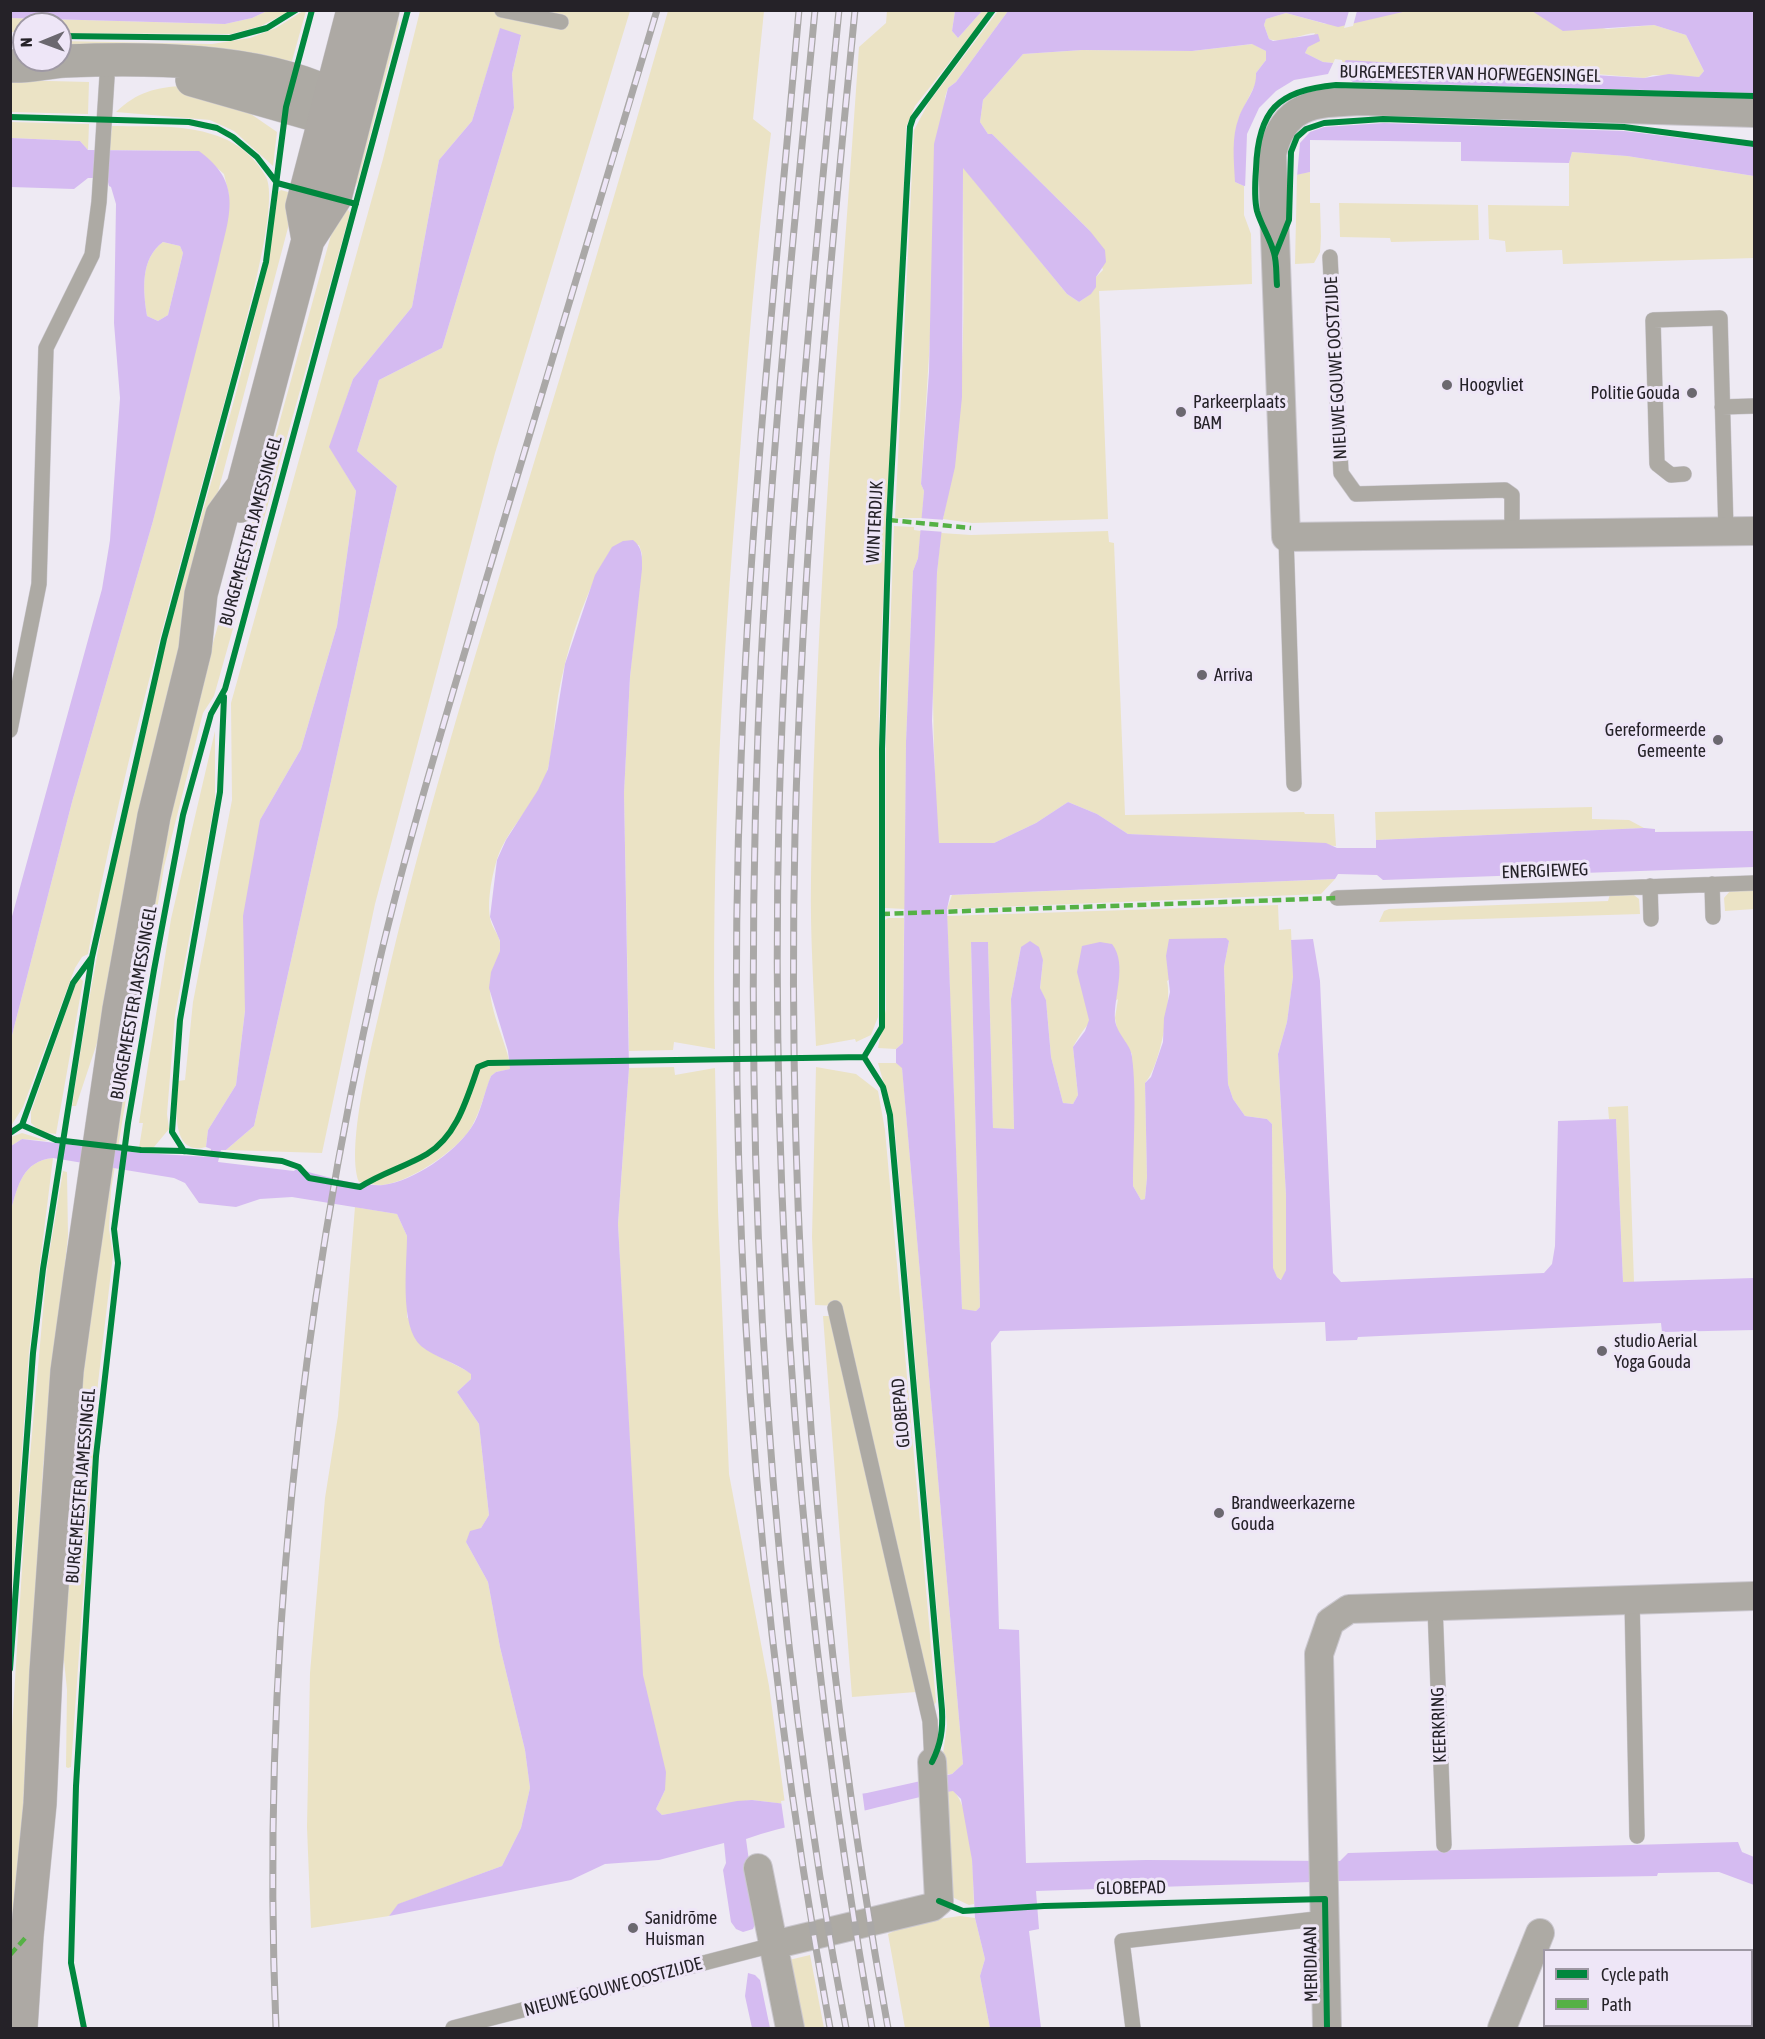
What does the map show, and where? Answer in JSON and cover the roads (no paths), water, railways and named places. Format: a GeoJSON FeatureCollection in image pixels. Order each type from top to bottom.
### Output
{"type":"FeatureCollection","features":[{"type":"Feature","properties":{"kind":"main road","name":"BURGEMEESTER JAMESSINGEL"},"geometry":{"type":"LineString","coordinates":[[308,240],[302,206],[354,10]]}},
{"type":"Feature","properties":{"kind":"main road","name":"BURGEMEESTER JAMESSINGEL"},"geometry":{"type":"LineString","coordinates":[[21,2028],[40,1804],[46,1672],[67,1371],[119,1009],[154,816],[195,650],[217,602],[239,538],[243,486],[308,240],[335,198],[383,10]]}},
{"type":"Feature","properties":{"kind":"main road","name":"BURGEMEESTER JAMESSINGEL"},"geometry":{"type":"LineString","coordinates":[[40,1804],[44,2028]]}},
{"type":"Feature","properties":{"kind":"street"},"geometry":{"type":"LineString","coordinates":[[72,61],[201,62],[293,79],[328,106]]}},
{"type":"Feature","properties":{"kind":"street"},"geometry":{"type":"LineString","coordinates":[[49,72],[62,75],[107,77],[185,78],[328,106],[357,114]]}},
{"type":"Feature","properties":{"kind":"street","name":"BURGEMEESTER VAN HOFWEGENSINGEL"},"geometry":{"type":"LineString","coordinates":[[1286,537],[1272,154],[1277,135],[1288,119],[1304,107],[1360,101],[1755,113]]}},
{"type":"Feature","properties":{"kind":"street"},"geometry":{"type":"LineString","coordinates":[[1286,537],[1755,531]]}},
{"type":"Feature","properties":{"kind":"street"},"geometry":{"type":"LineString","coordinates":[[1435,1606],[1755,1596]]}},
{"type":"Feature","properties":{"kind":"street","name":"MERIDIAAN"},"geometry":{"type":"LineString","coordinates":[[1327,2028],[1319,1654],[1330,1622],[1349,1609],[1435,1606]]}},
{"type":"Feature","properties":{"kind":"street","name":"GLOBEPAD"},"geometry":{"type":"LineString","coordinates":[[773,1945],[932,1907],[939,1901],[932,1766]]}},
{"type":"Feature","properties":{"kind":"street"},"geometry":{"type":"LineString","coordinates":[[758,1868],[790,2028]]}},
{"type":"Feature","properties":{"kind":"street"},"geometry":{"type":"LineString","coordinates":[[1502,2028],[1540,1933]]}},
{"type":"Feature","properties":{"kind":"lane"},"geometry":{"type":"LineString","coordinates":[[502,10],[561,22]]}},
{"type":"Feature","properties":{"kind":"lane"},"geometry":{"type":"LineString","coordinates":[[10,730],[39,584],[46,348],[92,255],[99,202],[107,77]]}},
{"type":"Feature","properties":{"kind":"lane","name":"NIEUWE GOUWE OOSTZIJDE"},"geometry":{"type":"LineString","coordinates":[[1330,257],[1341,473],[1356,494],[1505,490],[1512,495],[1512,534]]}},
{"type":"Feature","properties":{"kind":"lane"},"geometry":{"type":"LineString","coordinates":[[1684,474],[1671,475],[1657,464],[1653,320],[1720,318],[1726,531]]}},
{"type":"Feature","properties":{"kind":"lane"},"geometry":{"type":"LineString","coordinates":[[1722,406],[1755,406]]}},
{"type":"Feature","properties":{"kind":"lane"},"geometry":{"type":"LineString","coordinates":[[1286,537],[1294,784]]}},
{"type":"Feature","properties":{"kind":"lane","name":"ENERGIEWEG"},"geometry":{"type":"LineString","coordinates":[[1337,898],[1755,883]]}},
{"type":"Feature","properties":{"kind":"lane"},"geometry":{"type":"LineString","coordinates":[[1712,884],[1713,917]]}},
{"type":"Feature","properties":{"kind":"lane"},"geometry":{"type":"LineString","coordinates":[[1650,886],[1651,919]]}},
{"type":"Feature","properties":{"kind":"lane","name":"GLOBEPAD"},"geometry":{"type":"LineString","coordinates":[[835,1308],[930,1721],[932,1766]]}},
{"type":"Feature","properties":{"kind":"lane"},"geometry":{"type":"LineString","coordinates":[[1632,1599],[1637,1836]]}},
{"type":"Feature","properties":{"kind":"lane","name":"KEERKRING"},"geometry":{"type":"LineString","coordinates":[[1435,1606],[1444,1845]]}},
{"type":"Feature","properties":{"kind":"lane","name":"MERIDIAAN"},"geometry":{"type":"LineString","coordinates":[[1133,2028],[1122,1941],[1325,1918]]}},
{"type":"Feature","properties":{"kind":"lane","name":"NIEUWE GOUWE OOSTZIJDE"},"geometry":{"type":"LineString","coordinates":[[453,2028],[773,1945]]}},
{"type":"Feature","properties":{"kind":"railway"},"geometry":{"type":"LineString","coordinates":[[276,2028],[273,1895],[274,1762],[281,1628],[292,1494],[307,1361],[350,1097],[401,874],[657,10]]}},
{"type":"Feature","properties":{"kind":"railway"},"geometry":{"type":"LineString","coordinates":[[799,10],[765,386],[745,667],[737,920],[737,1079],[742,1239],[751,1398],[764,1556],[782,1714],[804,1872],[830,2028]]}},
{"type":"Feature","properties":{"kind":"railway"},"geometry":{"type":"LineString","coordinates":[[815,10],[781,370],[767,550],[758,731],[754,894],[754,1056],[758,1219],[766,1382],[779,1545],[796,1707],[819,1868],[846,2028]]}},
{"type":"Feature","properties":{"kind":"railway"},"geometry":{"type":"LineString","coordinates":[[839,10],[802,411],[788,611],[779,812],[777,965],[779,1118],[796,1423],[809,1575],[847,1877],[872,2028]]}},
{"type":"Feature","properties":{"kind":"railway"},"geometry":{"type":"LineString","coordinates":[[855,10],[826,318],[810,524],[798,730],[794,983],[796,1133],[802,1283],[825,1583],[842,1732],[863,1880],[888,2028]]}},
{"type":"Feature","properties":{"kind":"place","name":"Hoogvliet"},"geometry":{"type":"Point","coordinates":[1447,385]}},
{"type":"Feature","properties":{"kind":"place","name":"Politie Gouda"},"geometry":{"type":"Point","coordinates":[1692,393]}},
{"type":"Feature","properties":{"kind":"place","name":"Parkeerplaats BAM"},"geometry":{"type":"Point","coordinates":[1181,412]}},
{"type":"Feature","properties":{"kind":"place","name":"Arriva"},"geometry":{"type":"Point","coordinates":[1202,675]}},
{"type":"Feature","properties":{"kind":"place","name":"Gereformeerde Gemeente"},"geometry":{"type":"Point","coordinates":[1718,740]}},
{"type":"Feature","properties":{"kind":"place","name":"studio Aerial Yoga Gouda"},"geometry":{"type":"Point","coordinates":[1602,1351]}},
{"type":"Feature","properties":{"kind":"place","name":"Brandweerkazerne Gouda"},"geometry":{"type":"Point","coordinates":[1219,1513]}},
{"type":"Feature","properties":{"kind":"place","name":"Sanidrõme Huisman"},"geometry":{"type":"Point","coordinates":[633,1928]}}]}
